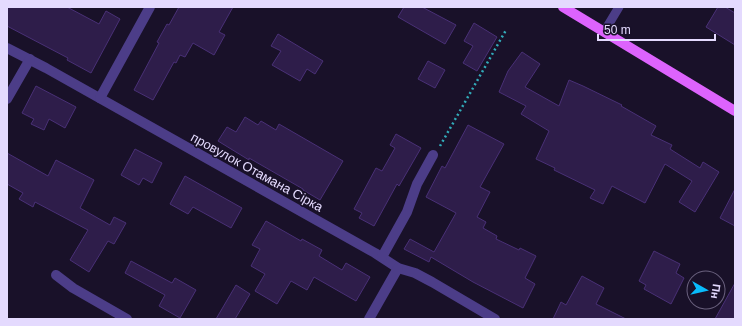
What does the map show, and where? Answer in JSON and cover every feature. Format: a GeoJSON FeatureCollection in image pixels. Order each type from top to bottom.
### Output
{"type":"FeatureCollection","features":[{"type":"Feature","properties":{"kind":"main road"},"geometry":{"type":"LineString","coordinates":[[563,7],[735,111]]}},
{"type":"Feature","properties":{"kind":"street"},"geometry":{"type":"LineString","coordinates":[[100,98],[150,7]]}},
{"type":"Feature","properties":{"kind":"street","name":"провулок Отамана Сірка"},"geometry":{"type":"LineString","coordinates":[[7,48],[30,59],[100,98],[382,257],[398,268],[415,273],[495,319]]}},
{"type":"Feature","properties":{"kind":"street"},"geometry":{"type":"LineString","coordinates":[[7,99],[30,59]]}},
{"type":"Feature","properties":{"kind":"street"},"geometry":{"type":"LineString","coordinates":[[382,257],[407,212],[417,184],[433,155]]}},
{"type":"Feature","properties":{"kind":"street"},"geometry":{"type":"LineString","coordinates":[[369,319],[398,268]]}},
{"type":"Feature","properties":{"kind":"street"},"geometry":{"type":"LineString","coordinates":[[56,275],[84,294],[127,319]]}},
{"type":"Feature","properties":{"kind":"lane"},"geometry":{"type":"LineString","coordinates":[[604,32],[619,7]]}},
{"type":"Feature","properties":{"kind":"path"},"geometry":{"type":"LineString","coordinates":[[433,155],[437,151],[506,30]]}},
{"type":"Feature","properties":{"kind":"building"},"geometry":{"type":"Polygon","coordinates":[[[7,7],[67,7],[99,24],[106,11],[120,19],[91,73],[67,60],[68,58],[7,26],[7,7]]]}},
{"type":"Feature","properties":{"kind":"building"},"geometry":{"type":"Polygon","coordinates":[[[179,7],[233,7],[219,32],[225,35],[214,55],[193,43],[185,57],[180,55],[176,63],[174,62],[153,100],[134,90],[159,43],[157,42],[179,7]]]}},
{"type":"Feature","properties":{"kind":"building"},"geometry":{"type":"Polygon","coordinates":[[[404,7],[422,7],[456,25],[445,44],[398,17],[404,7]]]}},
{"type":"Feature","properties":{"kind":"building"},"geometry":{"type":"Polygon","coordinates":[[[718,7],[725,7],[735,13],[735,45],[706,27],[718,7]]]}},
{"type":"Feature","properties":{"kind":"building"},"geometry":{"type":"Polygon","coordinates":[[[474,23],[497,37],[477,71],[463,63],[473,46],[464,41],[474,23]]]}},
{"type":"Feature","properties":{"kind":"building"},"geometry":{"type":"Polygon","coordinates":[[[278,34],[323,61],[315,74],[307,69],[300,81],[272,65],[281,51],[271,46],[278,34]]]}},
{"type":"Feature","properties":{"kind":"building"},"geometry":{"type":"Polygon","coordinates":[[[522,52],[540,64],[525,87],[559,106],[569,80],[583,86],[622,105],[621,106],[656,126],[651,135],[672,145],[670,149],[700,168],[703,162],[719,172],[695,212],[679,202],[692,181],[665,164],[645,203],[612,186],[603,204],[590,198],[595,190],[554,170],[555,168],[536,159],[549,131],[521,114],[526,106],[499,92],[508,71],[522,52]]]}},
{"type":"Feature","properties":{"kind":"building"},"geometry":{"type":"Polygon","coordinates":[[[428,61],[445,70],[435,88],[418,79],[428,61]]]}},
{"type":"Feature","properties":{"kind":"building"},"geometry":{"type":"Polygon","coordinates":[[[36,86],[76,107],[65,128],[49,119],[44,130],[31,124],[34,119],[22,113],[36,86]]]}},
{"type":"Feature","properties":{"kind":"building"},"geometry":{"type":"Polygon","coordinates":[[[245,117],[258,125],[261,121],[276,130],[279,124],[343,161],[320,200],[218,141],[227,127],[236,132],[245,117]]]}},
{"type":"Feature","properties":{"kind":"building"},"geometry":{"type":"Polygon","coordinates":[[[468,125],[504,144],[480,187],[490,192],[477,217],[486,222],[483,228],[497,236],[496,239],[536,256],[525,278],[535,284],[523,308],[473,282],[431,257],[429,262],[404,249],[410,239],[434,252],[456,213],[426,197],[442,166],[445,168],[468,125]]]}},
{"type":"Feature","properties":{"kind":"building"},"geometry":{"type":"Polygon","coordinates":[[[396,134],[421,148],[399,186],[397,184],[374,226],[359,218],[362,213],[354,209],[376,168],[382,171],[395,148],[390,145],[396,134]]]}},
{"type":"Feature","properties":{"kind":"building"},"geometry":{"type":"Polygon","coordinates":[[[135,149],[162,163],[152,183],[143,178],[139,185],[121,175],[135,149]]]}},
{"type":"Feature","properties":{"kind":"building"},"geometry":{"type":"Polygon","coordinates":[[[7,153],[48,176],[56,160],[94,180],[80,208],[110,225],[114,217],[126,223],[114,244],[108,241],[89,272],[70,260],[88,230],[35,202],[33,207],[19,199],[23,193],[7,184],[7,153]]]}},
{"type":"Feature","properties":{"kind":"building"},"geometry":{"type":"Polygon","coordinates":[[[185,176],[242,208],[231,228],[193,207],[188,214],[170,204],[185,176]]]}},
{"type":"Feature","properties":{"kind":"building"},"geometry":{"type":"Polygon","coordinates":[[[735,189],[735,226],[720,218],[735,189]]]}},
{"type":"Feature","properties":{"kind":"building"},"geometry":{"type":"Polygon","coordinates":[[[266,221],[301,241],[302,239],[322,250],[319,256],[342,270],[346,263],[370,277],[356,301],[314,277],[307,290],[291,281],[277,304],[255,291],[265,274],[251,266],[260,249],[252,245],[266,221]]]}},
{"type":"Feature","properties":{"kind":"building"},"geometry":{"type":"Polygon","coordinates":[[[654,251],[680,264],[676,273],[684,278],[671,304],[644,289],[646,285],[639,281],[654,251]]]}},
{"type":"Feature","properties":{"kind":"building"},"geometry":{"type":"Polygon","coordinates":[[[131,261],[172,283],[175,278],[196,290],[180,318],[159,306],[165,295],[125,273],[131,261]]]}},
{"type":"Feature","properties":{"kind":"building"},"geometry":{"type":"Polygon","coordinates":[[[582,276],[604,288],[596,304],[626,319],[553,319],[561,302],[566,305],[582,276]]]}},
{"type":"Feature","properties":{"kind":"building"},"geometry":{"type":"Polygon","coordinates":[[[735,283],[735,319],[715,319],[720,310],[726,310],[726,299],[735,283]]]}},
{"type":"Feature","properties":{"kind":"building"},"geometry":{"type":"Polygon","coordinates":[[[236,285],[250,294],[235,319],[216,319],[236,285]]]}}]}
